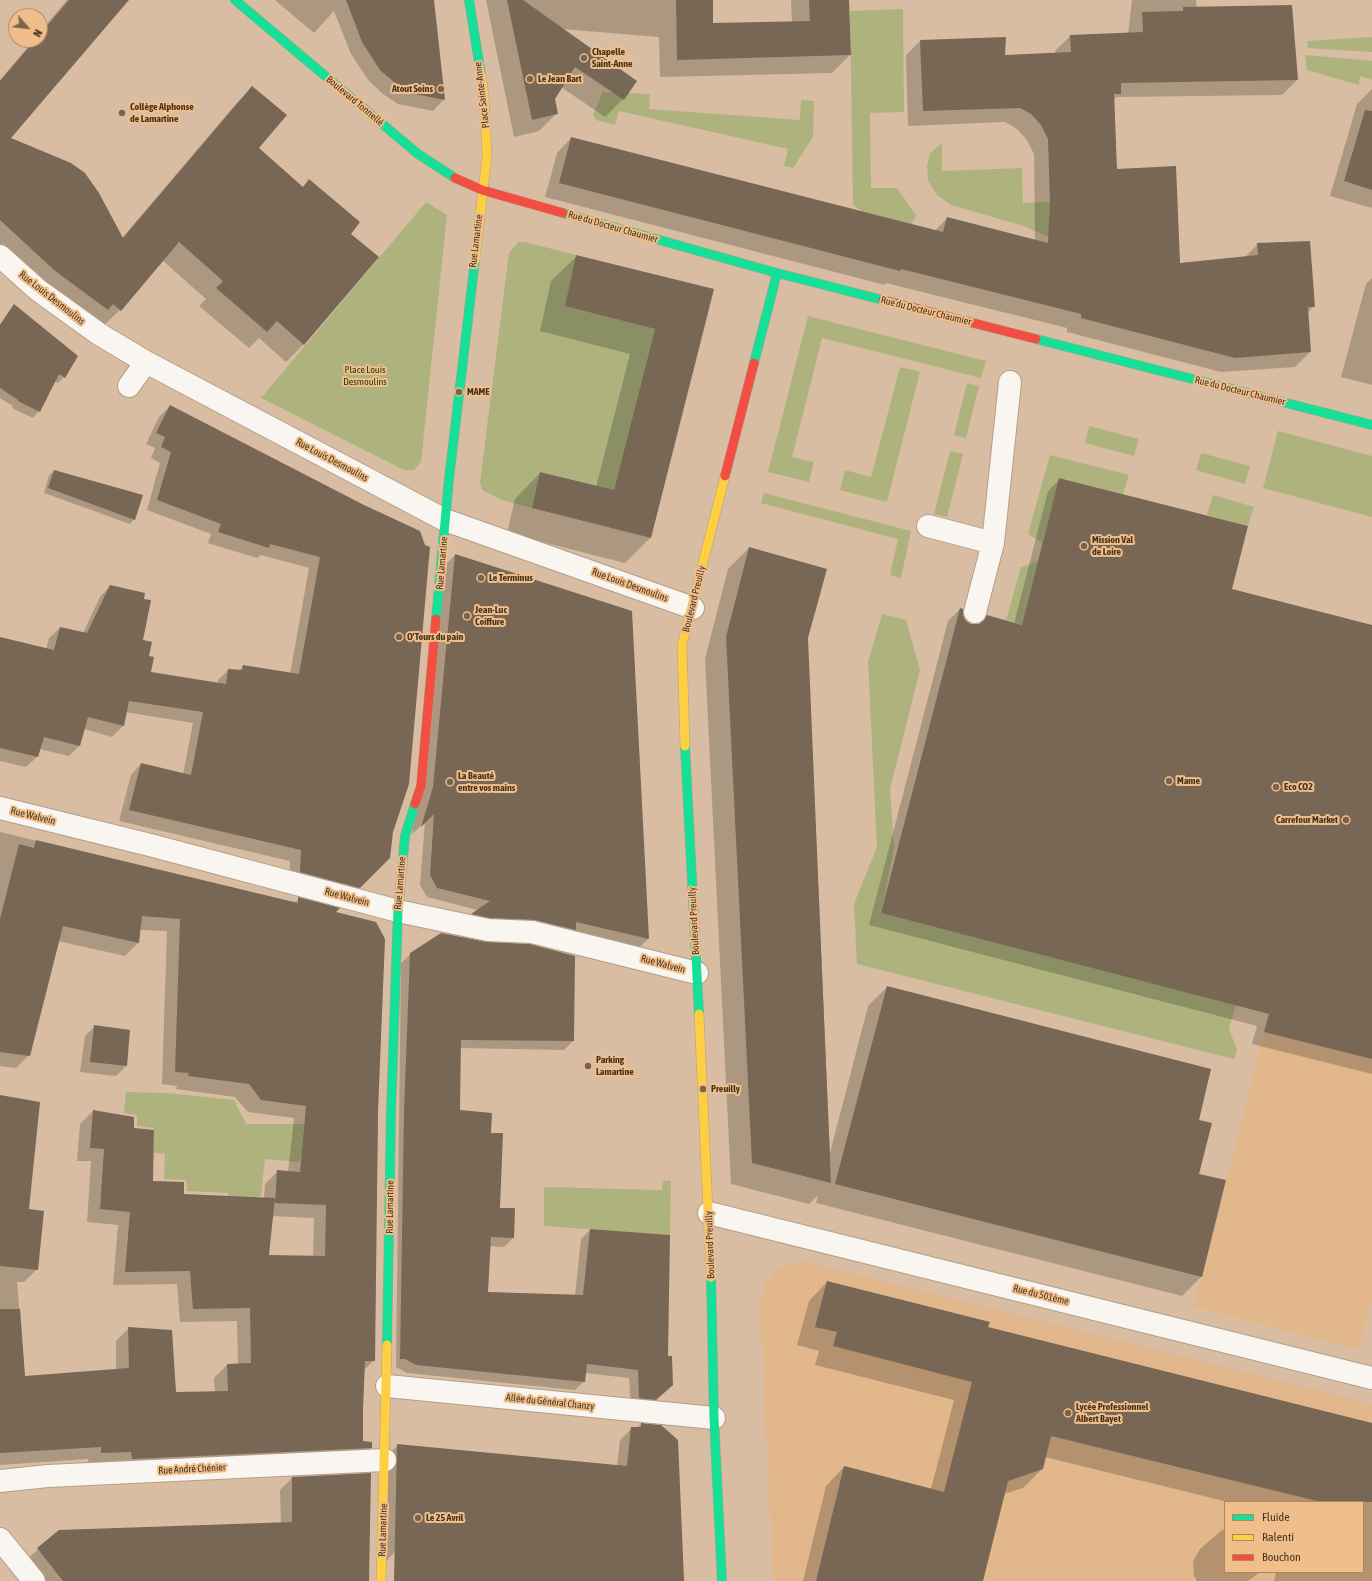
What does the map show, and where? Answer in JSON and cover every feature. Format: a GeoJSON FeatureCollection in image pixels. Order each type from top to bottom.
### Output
{"type":"FeatureCollection","features":[{"type":"Feature","properties":{"kind":"street","name":"Boulevard Tonnellé"},"geometry":{"type":"LineString","coordinates":[[235,0],[418,154],[449,175],[482,190]]}},
{"type":"Feature","properties":{"kind":"street","name":"Place Sainte-Anne"},"geometry":{"type":"LineString","coordinates":[[469,0],[487,119],[487,156],[482,190]]}},
{"type":"Feature","properties":{"kind":"street","name":"Rue du Docteur Chaumier"},"geometry":{"type":"LineString","coordinates":[[482,190],[777,273],[1372,424]]}},
{"type":"Feature","properties":{"kind":"street","name":"Rue Lamartine"},"geometry":{"type":"LineString","coordinates":[[381,1581],[387,1386],[391,1112],[398,911],[404,836],[421,786],[445,520],[482,190]]}},
{"type":"Feature","properties":{"kind":"street","name":"Rue Louis Desmoulins"},"geometry":{"type":"LineString","coordinates":[[0,256],[38,290],[99,334],[146,362],[445,520],[693,608]]}},
{"type":"Feature","properties":{"kind":"street","name":"Boulevard Preuilly"},"geometry":{"type":"LineString","coordinates":[[722,1581],[714,1418],[709,1213],[686,773],[682,645],[693,608],[777,273]]}},
{"type":"Feature","properties":{"kind":"street"},"geometry":{"type":"LineString","coordinates":[[129,386],[146,362]]}},
{"type":"Feature","properties":{"kind":"street"},"geometry":{"type":"LineString","coordinates":[[975,612],[992,542],[1010,382]]}},
{"type":"Feature","properties":{"kind":"street"},"geometry":{"type":"LineString","coordinates":[[928,526],[992,542]]}},
{"type":"Feature","properties":{"kind":"street","name":"Rue Walvein"},"geometry":{"type":"LineString","coordinates":[[0,808],[150,845],[398,911],[488,930],[532,932],[696,972]]}},
{"type":"Feature","properties":{"kind":"street","name":"Rue du 501ème"},"geometry":{"type":"LineString","coordinates":[[709,1213],[1372,1378]]}},
{"type":"Feature","properties":{"kind":"street","name":"Allée du Général Chanzy"},"geometry":{"type":"LineString","coordinates":[[387,1386],[714,1418]]}},
{"type":"Feature","properties":{"kind":"street","name":"Rue André Chénier"},"geometry":{"type":"LineString","coordinates":[[0,1481],[48,1476],[384,1460]]}},
{"type":"Feature","properties":{"kind":"street"},"geometry":{"type":"LineString","coordinates":[[0,1539],[34,1581]]}},
{"type":"Feature","properties":{"kind":"shaded area"},"geometry":{"type":"Polygon","coordinates":[[[1372,621],[1372,1299],[1359,1349],[1194,1307],[1264,1032],[1372,621]]]}},
{"type":"Feature","properties":{"kind":"shaded area","name":"Lycée Professionnel Albert Bayet"},"geometry":{"type":"Polygon","coordinates":[[[792,1263],[811,1263],[1372,1404],[1372,1581],[773,1581],[760,1301],[767,1281],[778,1269],[792,1263]]]}},
{"type":"Feature","properties":{"kind":"green space"},"geometry":{"type":"Polygon","coordinates":[[[903,9],[904,112],[870,113],[871,188],[897,188],[916,215],[912,224],[863,212],[853,205],[850,11],[903,9]]]}},
{"type":"Feature","properties":{"kind":"green space"},"geometry":{"type":"Polygon","coordinates":[[[1372,37],[1372,52],[1308,48],[1307,41],[1372,37]]]}},
{"type":"Feature","properties":{"kind":"green space"},"geometry":{"type":"Polygon","coordinates":[[[1305,55],[1372,61],[1372,80],[1360,76],[1359,85],[1307,70],[1305,55]]]}},
{"type":"Feature","properties":{"kind":"green space"},"geometry":{"type":"Polygon","coordinates":[[[603,92],[650,94],[649,109],[800,120],[801,100],[814,101],[813,137],[793,168],[784,166],[788,149],[619,111],[615,125],[596,120],[593,114],[603,92]]]}},
{"type":"Feature","properties":{"kind":"green space"},"geometry":{"type":"Polygon","coordinates":[[[942,143],[942,171],[1022,168],[1023,203],[1050,202],[1049,214],[1077,248],[1020,225],[951,205],[937,195],[928,181],[927,167],[930,154],[942,143]]]}},
{"type":"Feature","properties":{"kind":"green space","name":"Place Louis Desmoulins"},"geometry":{"type":"Polygon","coordinates":[[[426,202],[447,215],[421,462],[414,470],[404,470],[261,398],[426,202]]]}},
{"type":"Feature","properties":{"kind":"green space"},"geometry":{"type":"Polygon","coordinates":[[[518,242],[525,242],[576,255],[565,306],[655,329],[614,490],[540,472],[532,508],[502,500],[482,490],[480,482],[509,253],[518,242]]]}},
{"type":"Feature","properties":{"kind":"green space"},"geometry":{"type":"Polygon","coordinates":[[[808,316],[986,361],[981,378],[822,338],[792,457],[814,462],[809,482],[768,472],[808,316]]]}},
{"type":"Feature","properties":{"kind":"green space"},"geometry":{"type":"Polygon","coordinates":[[[900,367],[920,372],[887,502],[840,490],[845,470],[871,477],[900,367]]]}},
{"type":"Feature","properties":{"kind":"green space"},"geometry":{"type":"Polygon","coordinates":[[[967,383],[979,386],[966,438],[954,435],[967,383]]]}},
{"type":"Feature","properties":{"kind":"green space"},"geometry":{"type":"Polygon","coordinates":[[[1089,426],[1139,439],[1134,456],[1085,443],[1089,426]]]}},
{"type":"Feature","properties":{"kind":"green space"},"geometry":{"type":"Polygon","coordinates":[[[1278,431],[1372,456],[1372,517],[1263,488],[1278,431]]]}},
{"type":"Feature","properties":{"kind":"green space"},"geometry":{"type":"Polygon","coordinates":[[[950,451],[963,454],[947,517],[934,514],[950,451]]]}},
{"type":"Feature","properties":{"kind":"green space"},"geometry":{"type":"Polygon","coordinates":[[[1201,453],[1250,466],[1245,484],[1196,470],[1201,453]]]}},
{"type":"Feature","properties":{"kind":"green space"},"geometry":{"type":"Polygon","coordinates":[[[1050,455],[1129,475],[1123,494],[1060,478],[1042,543],[1028,534],[1050,455]]]}},
{"type":"Feature","properties":{"kind":"green space"},"geometry":{"type":"Polygon","coordinates":[[[764,493],[911,531],[901,578],[890,575],[898,539],[761,503],[764,493]]]}},
{"type":"Feature","properties":{"kind":"green space"},"geometry":{"type":"Polygon","coordinates":[[[1213,495],[1254,507],[1248,526],[1207,515],[1213,495]]]}},
{"type":"Feature","properties":{"kind":"green space"},"geometry":{"type":"Polygon","coordinates":[[[1038,561],[1022,624],[1006,620],[1021,567],[1038,561]]]}},
{"type":"Feature","properties":{"kind":"green space"},"geometry":{"type":"Polygon","coordinates":[[[882,614],[906,620],[920,670],[890,789],[894,848],[881,913],[1236,1005],[1229,1028],[1237,1051],[1234,1059],[857,964],[854,904],[877,847],[868,662],[882,614]]]}},
{"type":"Feature","properties":{"kind":"green space"},"geometry":{"type":"Polygon","coordinates":[[[126,1092],[167,1093],[234,1100],[246,1124],[304,1124],[302,1153],[299,1162],[265,1159],[261,1196],[257,1196],[257,1207],[228,1206],[228,1193],[187,1191],[186,1180],[164,1179],[165,1154],[154,1153],[154,1128],[137,1126],[137,1115],[124,1113],[126,1092]]]}},
{"type":"Feature","properties":{"kind":"green space"},"geometry":{"type":"Polygon","coordinates":[[[663,1181],[671,1181],[670,1235],[544,1226],[544,1187],[662,1190],[663,1181]]]}},
{"type":"Feature","properties":{"kind":"building"},"geometry":{"type":"Polygon","coordinates":[[[69,0],[129,0],[11,138],[71,163],[85,173],[99,193],[123,238],[252,86],[287,115],[259,148],[303,187],[309,179],[360,222],[351,234],[379,257],[304,345],[277,321],[267,332],[216,288],[223,281],[179,242],[121,311],[113,304],[108,310],[54,270],[0,220],[0,81],[28,48],[48,48],[48,25],[69,0]]]}},
{"type":"Feature","properties":{"kind":"building"},"geometry":{"type":"Polygon","coordinates":[[[346,0],[434,0],[445,100],[410,93],[380,70],[362,42],[346,0]]]}},
{"type":"Feature","properties":{"kind":"building"},"geometry":{"type":"Polygon","coordinates":[[[507,0],[523,0],[637,81],[624,100],[575,67],[555,99],[558,114],[532,120],[507,0]]]}},
{"type":"Feature","properties":{"kind":"building"},"geometry":{"type":"Polygon","coordinates":[[[676,0],[713,0],[713,23],[810,21],[809,0],[849,0],[851,55],[677,60],[676,0]]]}},
{"type":"Feature","properties":{"kind":"building"},"geometry":{"type":"Polygon","coordinates":[[[1292,5],[1298,80],[1121,83],[1121,94],[1114,94],[1117,169],[1176,166],[1180,263],[1258,255],[1257,243],[1310,241],[1315,307],[1308,307],[1311,352],[1235,358],[1081,318],[1081,314],[901,269],[900,271],[559,183],[571,137],[943,232],[947,217],[1048,243],[1050,202],[1048,139],[1041,125],[1031,114],[1020,108],[923,111],[920,40],[1006,37],[1005,55],[1071,52],[1070,35],[1143,32],[1142,12],[1183,11],[1183,7],[1292,5]]]}},
{"type":"Feature","properties":{"kind":"building"},"geometry":{"type":"Polygon","coordinates":[[[1365,110],[1372,111],[1372,190],[1344,181],[1365,110]]]}},
{"type":"Feature","properties":{"kind":"building"},"geometry":{"type":"Polygon","coordinates":[[[576,255],[714,289],[651,538],[532,508],[540,472],[614,490],[655,329],[565,306],[576,255]]]}},
{"type":"Feature","properties":{"kind":"building"},"geometry":{"type":"Polygon","coordinates":[[[14,304],[78,356],[65,378],[59,374],[40,412],[18,401],[0,388],[0,325],[14,304]]]}},
{"type":"Feature","properties":{"kind":"building"},"geometry":{"type":"Polygon","coordinates":[[[170,405],[364,505],[420,531],[425,545],[430,547],[409,784],[393,832],[390,858],[360,888],[300,872],[301,850],[129,810],[141,763],[191,775],[203,712],[129,701],[124,726],[88,717],[80,746],[44,737],[38,757],[0,748],[0,637],[54,650],[60,627],[87,633],[110,585],[145,593],[144,599],[151,600],[143,640],[152,642],[149,656],[154,657],[151,672],[226,684],[228,669],[242,670],[243,665],[299,674],[320,557],[270,544],[269,548],[218,532],[221,524],[157,500],[171,452],[161,447],[165,437],[156,433],[170,405]]]}},
{"type":"Feature","properties":{"kind":"building"},"geometry":{"type":"Polygon","coordinates":[[[54,470],[143,495],[135,520],[48,488],[54,470]]]}},
{"type":"Feature","properties":{"kind":"building","name":"Mame"},"geometry":{"type":"Polygon","coordinates":[[[1059,478],[1248,526],[1232,589],[1372,625],[1372,1059],[1264,1032],[1269,1014],[881,913],[960,608],[963,609],[963,615],[966,621],[971,624],[979,624],[987,615],[1022,625],[1059,478]]]}},
{"type":"Feature","properties":{"kind":"building"},"geometry":{"type":"Polygon","coordinates":[[[749,547],[827,569],[808,638],[831,1183],[752,1163],[726,637],[749,547]]]}},
{"type":"Feature","properties":{"kind":"building"},"geometry":{"type":"Polygon","coordinates":[[[455,554],[632,611],[649,939],[576,922],[576,930],[535,920],[490,918],[471,914],[490,901],[437,888],[430,875],[434,814],[421,827],[433,787],[455,554]]]}},
{"type":"Feature","properties":{"kind":"building"},"geometry":{"type":"Polygon","coordinates":[[[36,840],[298,903],[298,897],[340,908],[336,912],[376,922],[385,939],[378,1112],[375,1361],[365,1361],[363,1408],[363,1441],[372,1442],[372,1448],[132,1459],[131,1452],[101,1453],[101,1447],[0,1453],[0,1309],[20,1309],[25,1376],[129,1368],[128,1327],[172,1330],[176,1392],[228,1391],[227,1364],[251,1363],[250,1308],[193,1309],[190,1271],[125,1272],[130,1212],[100,1209],[104,1149],[90,1148],[93,1110],[134,1117],[134,1128],[154,1130],[153,1181],[184,1182],[184,1194],[275,1198],[269,1255],[325,1256],[326,1205],[275,1203],[277,1170],[300,1172],[306,1106],[261,1100],[249,1084],[188,1076],[189,1073],[175,1072],[180,919],[142,916],[139,943],[63,926],[30,1056],[0,1052],[0,919],[19,844],[34,848],[36,840]]]}},
{"type":"Feature","properties":{"kind":"building"},"geometry":{"type":"Polygon","coordinates":[[[441,933],[487,942],[530,944],[575,956],[574,1041],[461,1040],[460,1110],[492,1113],[491,1133],[503,1133],[500,1208],[515,1208],[514,1238],[491,1237],[488,1292],[583,1295],[590,1229],[670,1235],[668,1356],[672,1356],[673,1385],[656,1400],[639,1398],[638,1370],[587,1364],[585,1382],[416,1365],[405,1359],[400,1359],[404,1112],[410,953],[441,933]]]}},
{"type":"Feature","properties":{"kind":"building"},"geometry":{"type":"Polygon","coordinates":[[[887,986],[1211,1069],[1199,1120],[1212,1123],[1199,1174],[1226,1180],[1202,1277],[835,1184],[887,986]]]}},
{"type":"Feature","properties":{"kind":"building"},"geometry":{"type":"Polygon","coordinates":[[[94,1025],[130,1030],[127,1066],[90,1062],[94,1025]]]}},
{"type":"Feature","properties":{"kind":"building"},"geometry":{"type":"Polygon","coordinates":[[[0,1095],[40,1102],[29,1209],[44,1211],[38,1270],[0,1266],[0,1095]]]}},
{"type":"Feature","properties":{"kind":"building"},"geometry":{"type":"Polygon","coordinates":[[[827,1281],[990,1322],[988,1327],[1372,1423],[1372,1502],[1317,1501],[1051,1436],[1043,1469],[1008,1481],[983,1581],[816,1581],[844,1466],[944,1492],[972,1382],[833,1346],[837,1332],[815,1327],[827,1281]]]}},
{"type":"Feature","properties":{"kind":"building"},"geometry":{"type":"Polygon","coordinates":[[[641,1423],[661,1425],[678,1440],[684,1581],[394,1581],[397,1444],[627,1466],[631,1427],[641,1427],[641,1423]]]}},
{"type":"Feature","properties":{"kind":"building"},"geometry":{"type":"Polygon","coordinates":[[[371,1473],[369,1581],[63,1581],[37,1548],[59,1530],[292,1522],[292,1477],[371,1473]]]}},
{"type":"Feature","properties":{"kind":"traffic: fast"},"geometry":{"type":"LineString","coordinates":[[235,0],[418,154],[455,178]]}},
{"type":"Feature","properties":{"kind":"traffic: fast"},"geometry":{"type":"LineString","coordinates":[[469,0],[481,75]]}},
{"type":"Feature","properties":{"kind":"traffic: fast"},"geometry":{"type":"LineString","coordinates":[[563,213],[777,273],[883,300]]}},
{"type":"Feature","properties":{"kind":"traffic: fast"},"geometry":{"type":"LineString","coordinates":[[436,619],[449,479],[475,260]]}},
{"type":"Feature","properties":{"kind":"traffic: fast"},"geometry":{"type":"LineString","coordinates":[[754,363],[777,273]]}},
{"type":"Feature","properties":{"kind":"traffic: fast"},"geometry":{"type":"LineString","coordinates":[[1036,339],[1372,425]]}},
{"type":"Feature","properties":{"kind":"traffic: fast"},"geometry":{"type":"LineString","coordinates":[[685,746],[699,1014]]}},
{"type":"Feature","properties":{"kind":"traffic: fast"},"geometry":{"type":"LineString","coordinates":[[387,1345],[391,1112],[398,911],[405,836],[415,804]]}},
{"type":"Feature","properties":{"kind":"traffic: fast"},"geometry":{"type":"LineString","coordinates":[[711,1277],[714,1418],[722,1581]]}},
{"type":"Feature","properties":{"kind":"traffic: slow"},"geometry":{"type":"LineString","coordinates":[[475,260],[487,156],[484,95],[481,75]]}},
{"type":"Feature","properties":{"kind":"traffic: slow"},"geometry":{"type":"LineString","coordinates":[[685,746],[682,645],[725,476]]}},
{"type":"Feature","properties":{"kind":"traffic: slow"},"geometry":{"type":"LineString","coordinates":[[699,1014],[711,1277]]}},
{"type":"Feature","properties":{"kind":"traffic: slow"},"geometry":{"type":"LineString","coordinates":[[381,1581],[387,1345]]}},
{"type":"Feature","properties":{"kind":"traffic: jam"},"geometry":{"type":"LineString","coordinates":[[455,178],[482,190],[563,213]]}},
{"type":"Feature","properties":{"kind":"traffic: jam"},"geometry":{"type":"LineString","coordinates":[[883,300],[1036,339]]}},
{"type":"Feature","properties":{"kind":"traffic: jam"},"geometry":{"type":"LineString","coordinates":[[725,476],[754,363]]}},
{"type":"Feature","properties":{"kind":"traffic: jam"},"geometry":{"type":"LineString","coordinates":[[415,804],[421,786],[436,619]]}},
{"type":"Feature","properties":{"kind":"place","name":"Chapelle Saint-Anne"},"geometry":{"type":"Point","coordinates":[584,58]}},
{"type":"Feature","properties":{"kind":"place","name":"Le Jean Bart"},"geometry":{"type":"Point","coordinates":[530,79]}},
{"type":"Feature","properties":{"kind":"place","name":"Atout Soins"},"geometry":{"type":"Point","coordinates":[441,89]}},
{"type":"Feature","properties":{"kind":"place","name":"Collège Alphonse de Lamartine"},"geometry":{"type":"Point","coordinates":[122,113]}},
{"type":"Feature","properties":{"kind":"place","name":"MAME"},"geometry":{"type":"Point","coordinates":[459,392]}},
{"type":"Feature","properties":{"kind":"place","name":"Mission Val de Loire"},"geometry":{"type":"Point","coordinates":[1084,546]}},
{"type":"Feature","properties":{"kind":"place","name":"Le Terminus"},"geometry":{"type":"Point","coordinates":[481,578]}},
{"type":"Feature","properties":{"kind":"place","name":"Jean-Luc Coiffure"},"geometry":{"type":"Point","coordinates":[467,616]}},
{"type":"Feature","properties":{"kind":"place","name":"O’Tours du pain"},"geometry":{"type":"Point","coordinates":[399,637]}},
{"type":"Feature","properties":{"kind":"place","name":"Mame"},"geometry":{"type":"Point","coordinates":[1169,781]}},
{"type":"Feature","properties":{"kind":"place","name":"La Beauté entre vos mains"},"geometry":{"type":"Point","coordinates":[450,782]}},
{"type":"Feature","properties":{"kind":"place","name":"Eco CO2"},"geometry":{"type":"Point","coordinates":[1276,787]}},
{"type":"Feature","properties":{"kind":"place","name":"Carrefour Market"},"geometry":{"type":"Point","coordinates":[1346,820]}},
{"type":"Feature","properties":{"kind":"place","name":"Parking Lamartine"},"geometry":{"type":"Point","coordinates":[588,1066]}},
{"type":"Feature","properties":{"kind":"place","name":"Preuilly"},"geometry":{"type":"Point","coordinates":[703,1089]}},
{"type":"Feature","properties":{"kind":"place","name":"Lycée Professionnel Albert Bayet"},"geometry":{"type":"Point","coordinates":[1068,1413]}},
{"type":"Feature","properties":{"kind":"place","name":"Le 25 Avril"},"geometry":{"type":"Point","coordinates":[418,1518]}}]}
